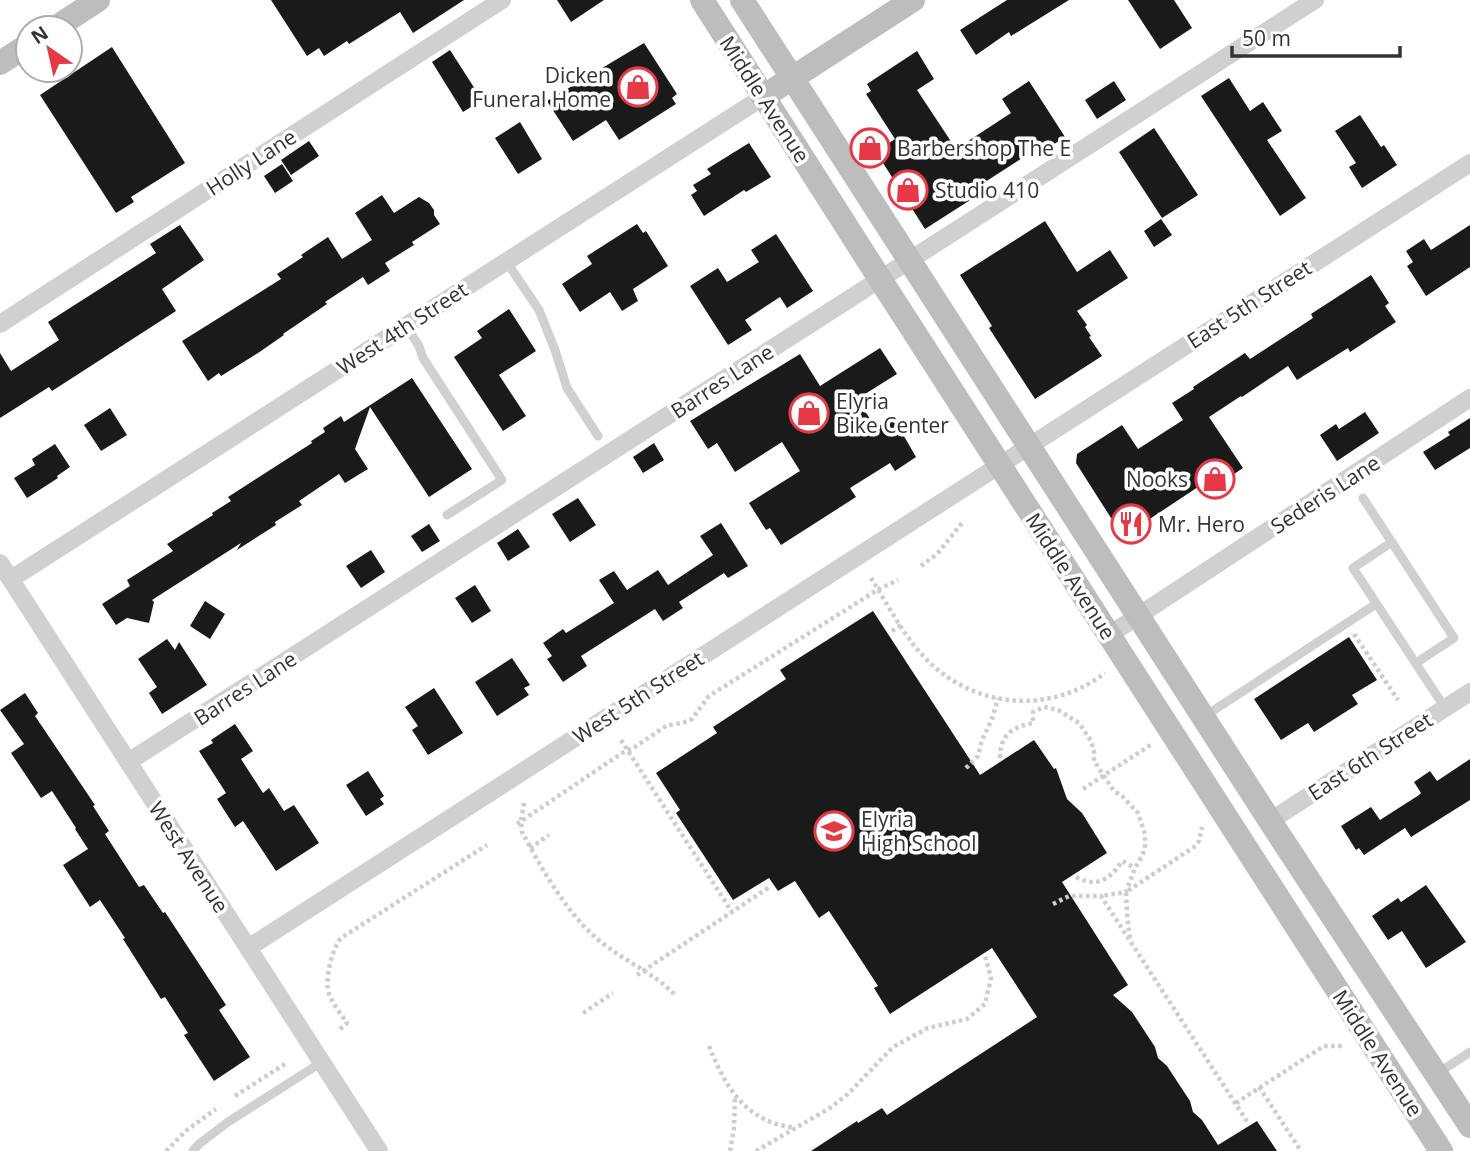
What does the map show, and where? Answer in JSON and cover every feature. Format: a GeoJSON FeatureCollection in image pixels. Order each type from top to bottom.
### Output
{"type":"FeatureCollection","features":[{"type":"Feature","properties":{"kind":"main road"},"geometry":{"type":"LineString","coordinates":[[76,14],[98,0]]}},
{"type":"Feature","properties":{"kind":"main road","name":"Middle Avenue"},"geometry":{"type":"LineString","coordinates":[[702,0],[1441,1151]]}},
{"type":"Feature","properties":{"kind":"main road","name":"Middle Avenue"},"geometry":{"type":"LineString","coordinates":[[742,0],[1270,821],[1470,1126]]}},
{"type":"Feature","properties":{"kind":"main road","name":"West 4th Street"},"geometry":{"type":"LineString","coordinates":[[763,97],[913,0]]}},
{"type":"Feature","properties":{"kind":"street","name":"Holly Lane"},"geometry":{"type":"LineString","coordinates":[[0,324],[502,0]]}},
{"type":"Feature","properties":{"kind":"street","name":"Barres Lane"},"geometry":{"type":"LineString","coordinates":[[128,762],[1315,0]]}},
{"type":"Feature","properties":{"kind":"street","name":"West 4th Street"},"geometry":{"type":"LineString","coordinates":[[11,579],[763,97]]}},
{"type":"Feature","properties":{"kind":"street","name":"East 5th Street"},"geometry":{"type":"LineString","coordinates":[[1028,446],[1470,163]]}},
{"type":"Feature","properties":{"kind":"street","name":"Sederis Lane"},"geometry":{"type":"LineString","coordinates":[[1109,635],[1470,398]]}},
{"type":"Feature","properties":{"kind":"street","name":"West 5th Street"},"geometry":{"type":"LineString","coordinates":[[248,948],[1028,446]]}},
{"type":"Feature","properties":{"kind":"street","name":"West Avenue"},"geometry":{"type":"LineString","coordinates":[[0,563],[379,1151]]}},
{"type":"Feature","properties":{"kind":"street","name":"East 6th Street"},"geometry":{"type":"LineString","coordinates":[[1270,821],[1470,692]]}},
{"type":"Feature","properties":{"kind":"lane"},"geometry":{"type":"LineString","coordinates":[[506,261],[539,310],[566,388],[598,436]]}},
{"type":"Feature","properties":{"kind":"lane"},"geometry":{"type":"LineString","coordinates":[[406,326],[423,358],[502,481],[447,515]]}},
{"type":"Feature","properties":{"kind":"lane"},"geometry":{"type":"LineString","coordinates":[[1363,498],[1454,638],[1416,663]]}},
{"type":"Feature","properties":{"kind":"lane"},"geometry":{"type":"LineString","coordinates":[[1392,542],[1353,568],[1446,708]]}},
{"type":"Feature","properties":{"kind":"lane"},"geometry":{"type":"LineString","coordinates":[[1204,717],[1376,604]]}},
{"type":"Feature","properties":{"kind":"lane"},"geometry":{"type":"LineString","coordinates":[[1437,1074],[1470,1052]]}},
{"type":"Feature","properties":{"kind":"lane"},"geometry":{"type":"LineString","coordinates":[[193,1151],[228,1122],[322,1062]]}},
{"type":"Feature","properties":{"kind":"path"},"geometry":{"type":"LineString","coordinates":[[921,566],[937,554],[962,523]]}},
{"type":"Feature","properties":{"kind":"path"},"geometry":{"type":"LineString","coordinates":[[871,578],[924,656],[937,670],[969,688],[1006,700],[1043,700],[1082,688],[1105,673]]}},
{"type":"Feature","properties":{"kind":"path"},"geometry":{"type":"LineString","coordinates":[[519,823],[666,726],[692,719],[709,696],[878,589],[898,580]]}},
{"type":"Feature","properties":{"kind":"path"},"geometry":{"type":"LineString","coordinates":[[892,631],[901,625]]}},
{"type":"Feature","properties":{"kind":"path"},"geometry":{"type":"LineString","coordinates":[[1342,639],[1353,632],[1398,700]]}},
{"type":"Feature","properties":{"kind":"path"},"geometry":{"type":"LineString","coordinates":[[966,768],[978,756],[998,698]]}},
{"type":"Feature","properties":{"kind":"path"},"geometry":{"type":"LineString","coordinates":[[1043,700],[1044,707]]}},
{"type":"Feature","properties":{"kind":"path"},"geometry":{"type":"LineString","coordinates":[[1000,758],[1004,739],[1020,726],[1033,723],[1033,712],[1044,707],[1058,710],[1079,723],[1091,741],[1094,761],[1114,791],[1138,813],[1145,834],[1143,854],[1126,892],[1131,941]]}},
{"type":"Feature","properties":{"kind":"path"},"geometry":{"type":"LineString","coordinates":[[621,740],[732,912]]}},
{"type":"Feature","properties":{"kind":"path"},"geometry":{"type":"LineString","coordinates":[[1083,789],[1152,744]]}},
{"type":"Feature","properties":{"kind":"path"},"geometry":{"type":"LineString","coordinates":[[524,803],[519,823],[522,832],[569,909],[593,935],[676,996]]}},
{"type":"Feature","properties":{"kind":"path"},"geometry":{"type":"LineString","coordinates":[[1054,904],[1069,896],[1101,896],[1126,892],[1194,847],[1199,841],[1202,827]]}},
{"type":"Feature","properties":{"kind":"path"},"geometry":{"type":"LineString","coordinates":[[530,848],[549,835]]}},
{"type":"Feature","properties":{"kind":"path"},"geometry":{"type":"LineString","coordinates":[[340,1029],[347,1023],[329,996],[327,987],[332,951],[336,944],[341,938],[487,845]]}},
{"type":"Feature","properties":{"kind":"path"},"geometry":{"type":"LineString","coordinates":[[1076,877],[1086,882],[1095,882],[1111,876],[1122,861],[1135,868]]}},
{"type":"Feature","properties":{"kind":"path"},"geometry":{"type":"LineString","coordinates":[[637,975],[771,886]]}},
{"type":"Feature","properties":{"kind":"path"},"geometry":{"type":"LineString","coordinates":[[1101,896],[1248,1123]]}},
{"type":"Feature","properties":{"kind":"path"},"geometry":{"type":"LineString","coordinates":[[757,1151],[830,1108],[848,1094],[893,1046],[928,1028],[967,1019],[985,1004],[991,978],[985,956]]}},
{"type":"Feature","properties":{"kind":"path"},"geometry":{"type":"LineString","coordinates":[[583,1013],[613,993]]}},
{"type":"Feature","properties":{"kind":"path"},"geometry":{"type":"LineString","coordinates":[[709,1046],[721,1076],[734,1095],[768,1121],[794,1128]]}},
{"type":"Feature","properties":{"kind":"path"},"geometry":{"type":"LineString","coordinates":[[1236,1103],[1324,1046],[1343,1046]]}},
{"type":"Feature","properties":{"kind":"path"},"geometry":{"type":"LineString","coordinates":[[1259,1087],[1301,1151]]}},
{"type":"Feature","properties":{"kind":"path"},"geometry":{"type":"LineString","coordinates":[[730,1151],[734,1128],[734,1095]]}},
{"type":"Feature","properties":{"kind":"building"},"geometry":{"type":"Polygon","coordinates":[[[271,0],[464,0],[413,33],[400,12],[349,44],[347,41],[324,56],[319,48],[307,56],[271,0]]]}},
{"type":"Feature","properties":{"kind":"building"},"geometry":{"type":"Polygon","coordinates":[[[557,0],[604,0],[571,22],[557,0]]]}},
{"type":"Feature","properties":{"kind":"building"},"geometry":{"type":"Polygon","coordinates":[[[1007,0],[1069,0],[1011,36],[1009,32],[976,55],[960,30],[1007,0]]]}},
{"type":"Feature","properties":{"kind":"building"},"geometry":{"type":"Polygon","coordinates":[[[1128,0],[1174,0],[1192,28],[1160,49],[1128,0]]]}},
{"type":"Feature","properties":{"kind":"building"},"geometry":{"type":"Polygon","coordinates":[[[644,43],[677,94],[672,98],[676,104],[619,140],[606,120],[573,141],[547,101],[644,43]]]}},
{"type":"Feature","properties":{"kind":"building"},"geometry":{"type":"Polygon","coordinates":[[[112,47],[185,163],[131,197],[134,202],[116,213],[40,95],[56,84],[84,84],[84,66],[112,47]]]}},
{"type":"Feature","properties":{"kind":"building"},"geometry":{"type":"Polygon","coordinates":[[[450,50],[482,100],[463,112],[432,62],[450,50]]]}},
{"type":"Feature","properties":{"kind":"building"},"geometry":{"type":"Polygon","coordinates":[[[917,51],[934,79],[917,90],[956,149],[1011,113],[1002,99],[1029,81],[1065,137],[1039,154],[1036,149],[985,182],[989,188],[925,229],[876,152],[895,139],[866,94],[871,91],[867,84],[917,51]]]}},
{"type":"Feature","properties":{"kind":"building"},"geometry":{"type":"Polygon","coordinates":[[[1229,78],[1250,111],[1263,102],[1282,131],[1267,140],[1306,198],[1280,216],[1201,96],[1229,78]]]}},
{"type":"Feature","properties":{"kind":"building"},"geometry":{"type":"Polygon","coordinates":[[[1114,81],[1126,100],[1097,119],[1085,100],[1114,81]]]}},
{"type":"Feature","properties":{"kind":"building"},"geometry":{"type":"Polygon","coordinates":[[[1360,115],[1381,147],[1384,145],[1397,165],[1362,188],[1349,167],[1356,163],[1335,131],[1360,115]]]}},
{"type":"Feature","properties":{"kind":"building"},"geometry":{"type":"Polygon","coordinates":[[[520,122],[542,159],[518,174],[495,138],[520,122]]]}},
{"type":"Feature","properties":{"kind":"building"},"geometry":{"type":"Polygon","coordinates":[[[1154,128],[1198,195],[1162,218],[1119,152],[1154,128]]]}},
{"type":"Feature","properties":{"kind":"building"},"geometry":{"type":"Polygon","coordinates":[[[309,141],[319,156],[291,175],[281,160],[309,141]]]}},
{"type":"Feature","properties":{"kind":"building"},"geometry":{"type":"Polygon","coordinates":[[[749,143],[771,177],[746,192],[744,190],[704,216],[691,195],[697,191],[693,185],[711,174],[707,169],[749,143]]]}},
{"type":"Feature","properties":{"kind":"building"},"geometry":{"type":"Polygon","coordinates":[[[282,164],[293,181],[275,193],[264,176],[282,164]]]}},
{"type":"Feature","properties":{"kind":"building"},"geometry":{"type":"Polygon","coordinates":[[[382,195],[394,213],[419,197],[429,203],[440,224],[385,263],[390,271],[368,285],[363,277],[261,351],[208,381],[182,341],[281,279],[277,274],[328,237],[342,259],[372,240],[355,213],[382,195]]]}},
{"type":"Feature","properties":{"kind":"building"},"geometry":{"type":"Polygon","coordinates":[[[1161,219],[1172,235],[1154,247],[1144,231],[1161,219]]]}},
{"type":"Feature","properties":{"kind":"building"},"geometry":{"type":"Polygon","coordinates":[[[1045,221],[1077,272],[1110,250],[1128,278],[1077,311],[1087,325],[1085,327],[1091,336],[1089,337],[1102,356],[1035,399],[989,328],[992,326],[960,275],[1045,221]]]}},
{"type":"Feature","properties":{"kind":"building"},"geometry":{"type":"Polygon","coordinates":[[[637,224],[643,233],[646,231],[668,266],[633,289],[638,301],[622,311],[610,292],[580,312],[562,284],[592,264],[587,256],[637,224]]]}},
{"type":"Feature","properties":{"kind":"building"},"geometry":{"type":"Polygon","coordinates":[[[180,225],[204,260],[162,289],[176,311],[52,391],[49,387],[0,418],[0,353],[11,371],[59,340],[48,322],[156,253],[150,244],[180,225]]]}},
{"type":"Feature","properties":{"kind":"building"},"geometry":{"type":"Polygon","coordinates":[[[1470,225],[1470,267],[1426,296],[1407,266],[1413,262],[1406,251],[1424,239],[1431,250],[1470,225]]]}},
{"type":"Feature","properties":{"kind":"building"},"geometry":{"type":"Polygon","coordinates":[[[776,234],[813,291],[787,308],[780,297],[745,320],[752,330],[728,345],[690,286],[718,268],[727,282],[759,262],[751,250],[776,234]]]}},
{"type":"Feature","properties":{"kind":"building"},"geometry":{"type":"Polygon","coordinates":[[[1371,275],[1389,303],[1385,306],[1396,322],[1350,352],[1348,348],[1297,380],[1288,366],[1209,417],[1243,468],[1203,495],[1198,487],[1127,534],[1115,516],[1111,518],[1076,463],[1077,454],[1122,425],[1138,449],[1183,420],[1172,403],[1194,389],[1193,387],[1245,353],[1250,359],[1313,318],[1311,314],[1371,275]]]}},
{"type":"Feature","properties":{"kind":"building"},"geometry":{"type":"Polygon","coordinates":[[[509,309],[536,351],[499,375],[526,416],[503,431],[454,357],[482,338],[477,331],[509,309]]]}},
{"type":"Feature","properties":{"kind":"building"},"geometry":{"type":"Polygon","coordinates":[[[880,348],[897,374],[857,399],[876,428],[893,417],[916,457],[895,471],[890,463],[850,488],[856,497],[781,545],[770,528],[766,530],[749,503],[800,471],[782,442],[735,472],[717,443],[708,449],[690,421],[800,354],[820,386],[880,348]]]}},
{"type":"Feature","properties":{"kind":"building"},"geometry":{"type":"Polygon","coordinates":[[[412,378],[472,469],[429,497],[370,407],[355,449],[368,469],[345,483],[339,474],[299,501],[302,505],[275,522],[276,525],[237,550],[241,543],[152,600],[154,602],[149,623],[127,618],[116,625],[102,604],[130,586],[127,580],[173,551],[167,544],[213,515],[212,513],[231,501],[228,497],[312,443],[311,441],[325,432],[323,428],[341,416],[344,422],[412,378]]]}},
{"type":"Feature","properties":{"kind":"building"},"geometry":{"type":"Polygon","coordinates":[[[110,408],[127,435],[101,451],[84,425],[110,408]]]}},
{"type":"Feature","properties":{"kind":"building"},"geometry":{"type":"Polygon","coordinates":[[[1365,412],[1379,433],[1337,461],[1320,435],[1336,424],[1339,429],[1365,412]]]}},
{"type":"Feature","properties":{"kind":"building"},"geometry":{"type":"Polygon","coordinates":[[[1470,418],[1470,448],[1435,470],[1423,452],[1470,418]]]}},
{"type":"Feature","properties":{"kind":"building"},"geometry":{"type":"Polygon","coordinates":[[[654,443],[664,460],[643,473],[633,457],[654,443]]]}},
{"type":"Feature","properties":{"kind":"building"},"geometry":{"type":"Polygon","coordinates":[[[55,444],[70,467],[27,498],[14,478],[35,465],[32,459],[55,444]]]}},
{"type":"Feature","properties":{"kind":"building"},"geometry":{"type":"Polygon","coordinates":[[[578,498],[596,525],[570,542],[552,514],[578,498]]]}},
{"type":"Feature","properties":{"kind":"building"},"geometry":{"type":"Polygon","coordinates":[[[721,523],[748,566],[728,578],[724,573],[679,602],[683,608],[663,621],[655,609],[581,656],[587,666],[563,682],[547,659],[552,656],[543,643],[563,629],[566,633],[614,603],[599,580],[614,571],[627,590],[658,570],[668,585],[713,555],[700,536],[721,523]]]}},
{"type":"Feature","properties":{"kind":"building"},"geometry":{"type":"Polygon","coordinates":[[[429,524],[440,541],[422,552],[411,536],[429,524]]]}},
{"type":"Feature","properties":{"kind":"building"},"geometry":{"type":"Polygon","coordinates":[[[518,529],[530,547],[508,561],[497,543],[518,529]]]}},
{"type":"Feature","properties":{"kind":"building"},"geometry":{"type":"Polygon","coordinates":[[[371,550],[385,572],[361,588],[346,566],[371,550]]]}},
{"type":"Feature","properties":{"kind":"building"},"geometry":{"type":"Polygon","coordinates":[[[475,585],[491,611],[472,623],[455,598],[475,585]]]}},
{"type":"Feature","properties":{"kind":"building"},"geometry":{"type":"Polygon","coordinates":[[[205,601],[225,614],[210,639],[190,626],[205,601]]]}},
{"type":"Feature","properties":{"kind":"building"},"geometry":{"type":"Polygon","coordinates":[[[873,611],[980,775],[1034,740],[1054,769],[1056,768],[1067,799],[1082,813],[1107,853],[1062,882],[1128,985],[1113,995],[1132,1012],[1155,1047],[1158,1058],[1167,1066],[1190,1101],[1193,1112],[1202,1120],[1218,1145],[1257,1121],[1277,1151],[811,1151],[882,1108],[887,1115],[1037,1017],[992,948],[890,1014],[874,988],[878,986],[829,911],[819,918],[795,881],[778,891],[769,878],[733,900],[676,813],[680,810],[656,773],[717,733],[713,727],[786,679],[780,670],[873,611]]]}},
{"type":"Feature","properties":{"kind":"building"},"geometry":{"type":"Polygon","coordinates":[[[1349,637],[1377,680],[1352,695],[1358,704],[1314,732],[1308,723],[1281,740],[1254,699],[1349,637]]]}},
{"type":"Feature","properties":{"kind":"building"},"geometry":{"type":"Polygon","coordinates":[[[167,639],[175,650],[179,642],[207,685],[162,714],[149,693],[157,687],[138,659],[167,639]]]}},
{"type":"Feature","properties":{"kind":"building"},"geometry":{"type":"Polygon","coordinates":[[[512,658],[530,685],[524,688],[529,695],[497,716],[475,682],[512,658]]]}},
{"type":"Feature","properties":{"kind":"building"},"geometry":{"type":"Polygon","coordinates":[[[434,688],[463,733],[428,755],[412,730],[418,726],[405,707],[434,688]]]}},
{"type":"Feature","properties":{"kind":"building"},"geometry":{"type":"Polygon","coordinates":[[[25,693],[38,713],[35,716],[95,805],[93,806],[109,831],[105,834],[139,887],[144,885],[163,913],[165,912],[226,1005],[219,1010],[250,1057],[214,1081],[184,1035],[188,1033],[165,997],[161,999],[100,900],[90,907],[63,865],[88,849],[52,791],[41,798],[11,753],[24,744],[0,710],[25,693]]]}},
{"type":"Feature","properties":{"kind":"building"},"geometry":{"type":"Polygon","coordinates":[[[235,724],[253,751],[241,759],[263,793],[269,788],[284,811],[294,805],[319,843],[276,871],[243,821],[235,827],[217,799],[226,793],[199,751],[235,724]]]}},
{"type":"Feature","properties":{"kind":"building"},"geometry":{"type":"Polygon","coordinates":[[[1470,759],[1470,800],[1411,837],[1405,828],[1364,855],[1359,848],[1356,850],[1341,826],[1371,807],[1380,820],[1419,795],[1421,793],[1414,782],[1430,771],[1437,781],[1470,759]]]}},
{"type":"Feature","properties":{"kind":"building"},"geometry":{"type":"Polygon","coordinates":[[[368,771],[384,796],[380,799],[384,804],[366,816],[346,785],[368,771]]]}},
{"type":"Feature","properties":{"kind":"building"},"geometry":{"type":"Polygon","coordinates":[[[1426,885],[1466,942],[1426,968],[1402,931],[1388,940],[1372,916],[1398,898],[1401,902],[1426,885]]]}},
{"type":"Feature","properties":{"kind":"place","name":"Dicken Funeral Home"},"geometry":{"type":"Point","coordinates":[638,87]}},
{"type":"Feature","properties":{"kind":"place","name":"Barbershop The E"},"geometry":{"type":"Point","coordinates":[870,148]}},
{"type":"Feature","properties":{"kind":"place","name":"Studio 410"},"geometry":{"type":"Point","coordinates":[908,190]}},
{"type":"Feature","properties":{"kind":"place","name":"Elyria Bike Center"},"geometry":{"type":"Point","coordinates":[809,413]}},
{"type":"Feature","properties":{"kind":"place","name":"Nooks"},"geometry":{"type":"Point","coordinates":[1215,479]}},
{"type":"Feature","properties":{"kind":"place","name":"Mr. Hero"},"geometry":{"type":"Point","coordinates":[1131,524]}},
{"type":"Feature","properties":{"kind":"place","name":"Elyria High School"},"geometry":{"type":"Point","coordinates":[834,831]}}]}
